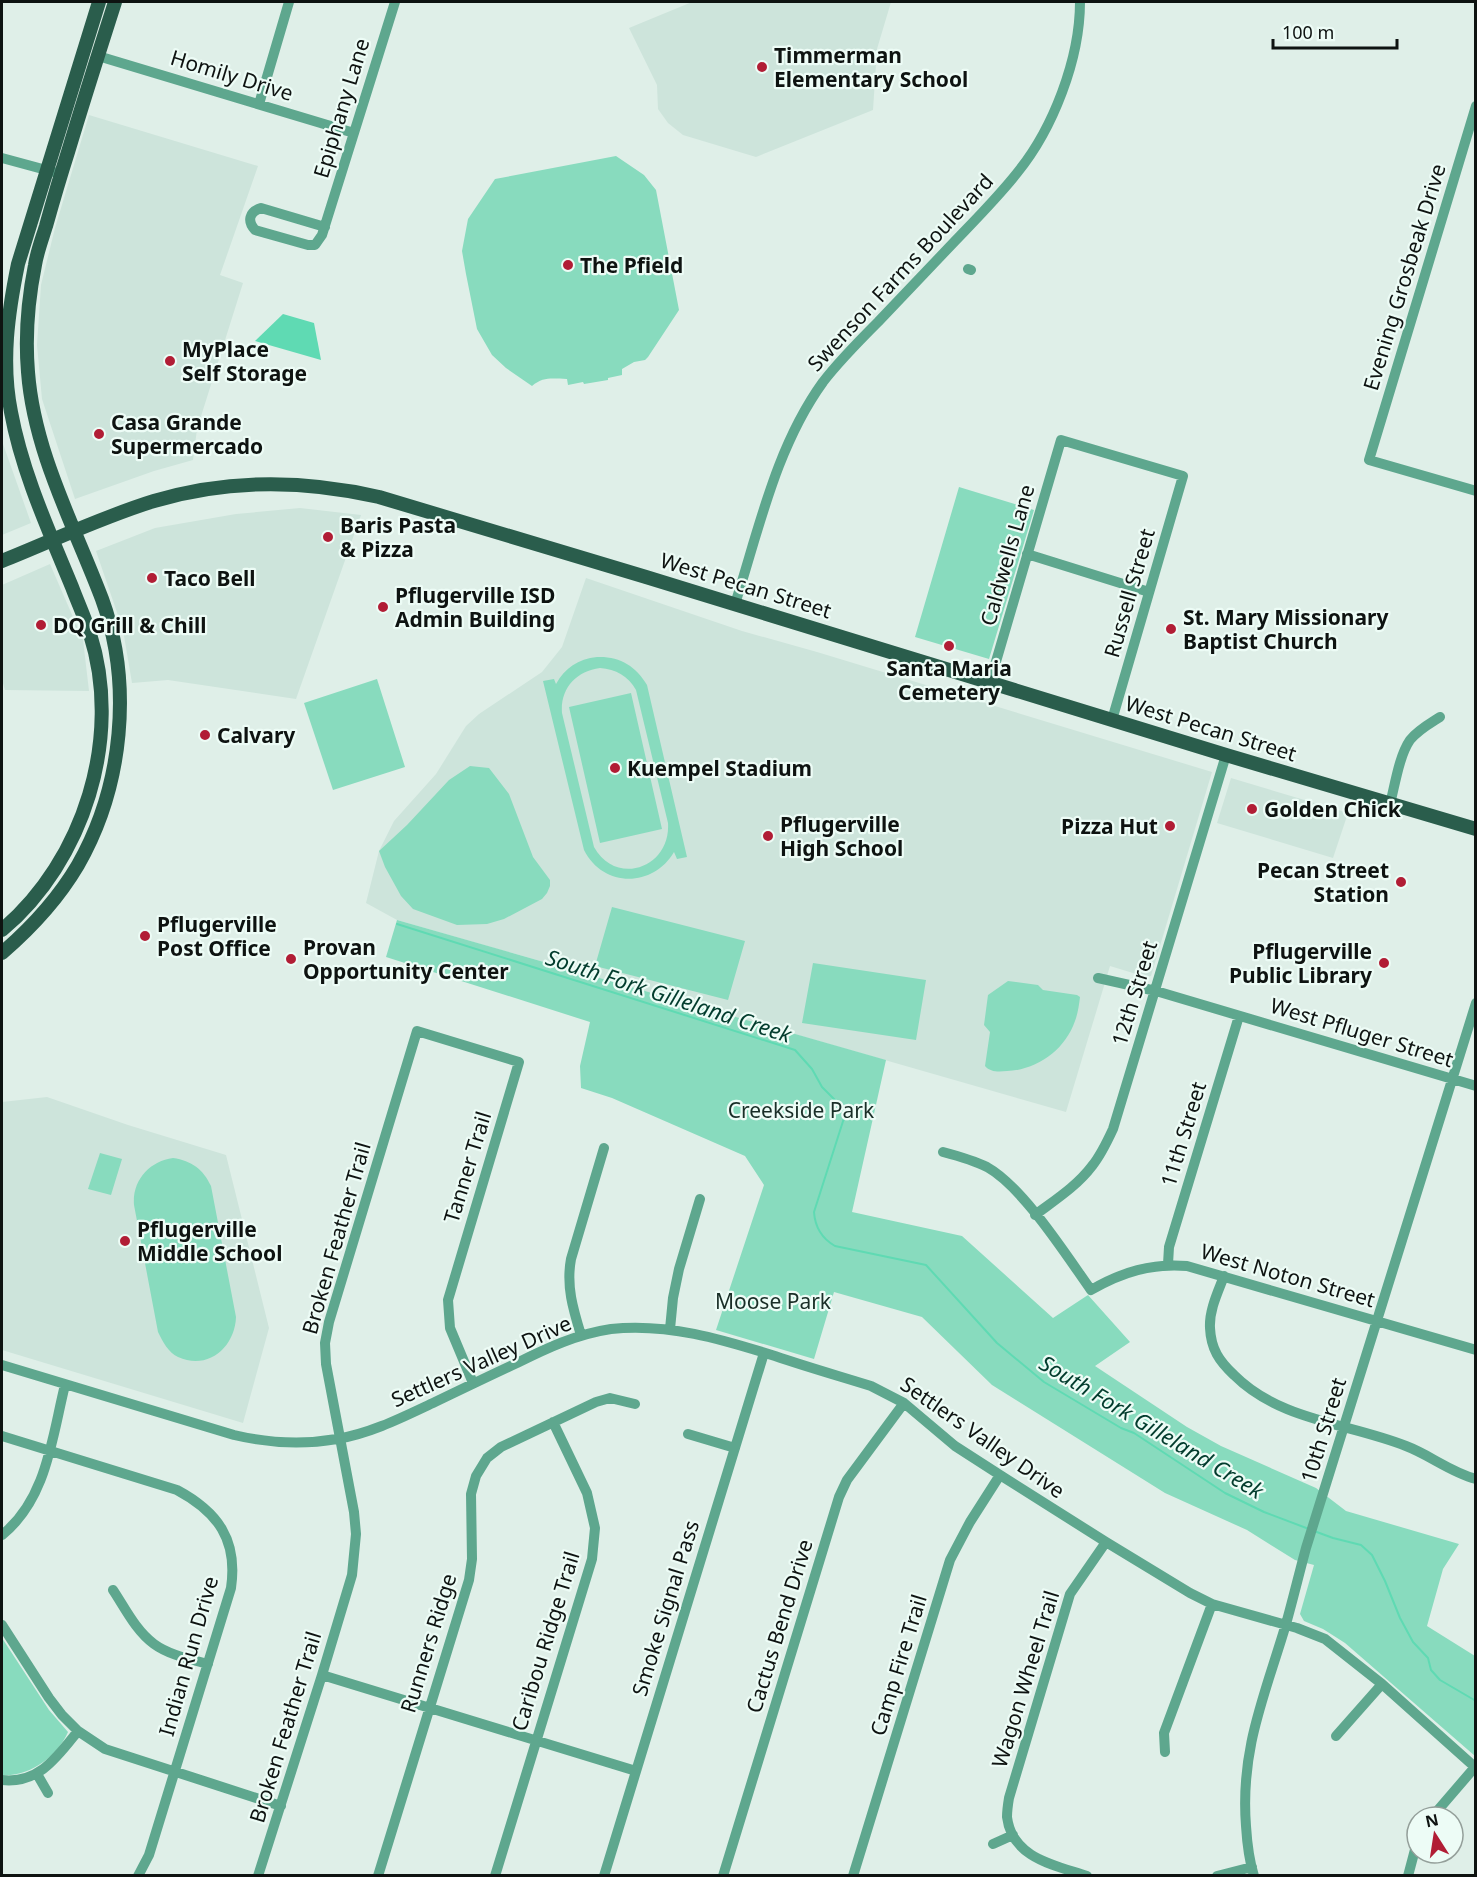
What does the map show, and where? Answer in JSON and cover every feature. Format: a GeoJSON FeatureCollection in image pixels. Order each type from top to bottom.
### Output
{"type":"FeatureCollection","features":[{"type":"Feature","properties":{"kind":"main road"},"geometry":{"type":"LineString","coordinates":[[2,930],[31,900],[63,856],[80,822],[93,782],[101,729],[101,683],[90,633],[30,479],[13,422],[5,375],[10,301],[18,264],[99,2]]}},
{"type":"Feature","properties":{"kind":"main road"},"geometry":{"type":"LineString","coordinates":[[2,953],[42,915],[78,865],[93,833],[111,783],[119,724],[119,680],[109,621],[40,436],[28,373],[27,338],[35,263],[115,2]]}},
{"type":"Feature","properties":{"kind":"main road"},"geometry":{"type":"LineString","coordinates":[[6,337],[27,338]]}},
{"type":"Feature","properties":{"kind":"main road","name":"West Pecan Street"},"geometry":{"type":"LineString","coordinates":[[2,561],[155,501],[206,489],[273,484],[346,490],[379,497],[1476,829]]}},
{"type":"Feature","properties":{"kind":"main road"},"geometry":{"type":"LineString","coordinates":[[101,683],[119,680]]}},
{"type":"Feature","properties":{"kind":"main road"},"geometry":{"type":"LineString","coordinates":[[63,856],[78,865]]}},
{"type":"Feature","properties":{"kind":"street"},"geometry":{"type":"LineString","coordinates":[[259,104],[289,2]]}},
{"type":"Feature","properties":{"kind":"street","name":"Epiphany Lane"},"geometry":{"type":"LineString","coordinates":[[325,227],[395,2]]}},
{"type":"Feature","properties":{"kind":"street","name":"Swenson Farms Boulevard"},"geometry":{"type":"LineString","coordinates":[[735,604],[778,467],[803,413],[847,354],[991,203],[1029,156],[1052,116],[1064,87],[1076,40],[1080,2]]}},
{"type":"Feature","properties":{"kind":"street","name":"Homily Drive"},"geometry":{"type":"LineString","coordinates":[[98,56],[354,133]]}},
{"type":"Feature","properties":{"kind":"street","name":"Evening Grosbeak Drive"},"geometry":{"type":"LineString","coordinates":[[1476,106],[1369,460],[1476,491]]}},
{"type":"Feature","properties":{"kind":"street"},"geometry":{"type":"LineString","coordinates":[[2,158],[61,174]]}},
{"type":"Feature","properties":{"kind":"street"},"geometry":{"type":"LineString","coordinates":[[261,208],[325,227],[319,241],[315,245],[308,245],[255,230],[251,225],[250,214],[261,208]]}},
{"type":"Feature","properties":{"kind":"street"},"geometry":{"type":"LineString","coordinates":[[284,238],[290,217]]}},
{"type":"Feature","properties":{"kind":"street","name":"Russell Street"},"geometry":{"type":"LineString","coordinates":[[1061,440],[1183,476],[1112,720]]}},
{"type":"Feature","properties":{"kind":"street","name":"Caldwells Lane"},"geometry":{"type":"LineString","coordinates":[[990,682],[1061,440]]}},
{"type":"Feature","properties":{"kind":"street"},"geometry":{"type":"LineString","coordinates":[[1027,554],[1149,592]]}},
{"type":"Feature","properties":{"kind":"street"},"geometry":{"type":"LineString","coordinates":[[1390,804],[1404,752],[1410,741],[1420,730],[1440,717]]}},
{"type":"Feature","properties":{"kind":"street","name":"12th Street"},"geometry":{"type":"LineString","coordinates":[[1035,1215],[1077,1182],[1092,1167],[1113,1129],[1226,755]]}},
{"type":"Feature","properties":{"kind":"street","name":"West Pfluger Street"},"geometry":{"type":"LineString","coordinates":[[1098,978],[1155,991],[1476,1086]]}},
{"type":"Feature","properties":{"kind":"street","name":"10th Street"},"geometry":{"type":"LineString","coordinates":[[1253,1871],[1245,1804],[1249,1751],[1255,1722],[1286,1625],[1307,1545],[1476,1003]]}},
{"type":"Feature","properties":{"kind":"street","name":"11th Street"},"geometry":{"type":"LineString","coordinates":[[1168,1264],[1169,1247],[1239,1016]]}},
{"type":"Feature","properties":{"kind":"street","name":"Tanner Trail"},"geometry":{"type":"LineString","coordinates":[[417,1031],[519,1062],[448,1300],[450,1329],[473,1383]]}},
{"type":"Feature","properties":{"kind":"street","name":"Broken Feather Trail"},"geometry":{"type":"LineString","coordinates":[[258,1875],[352,1575],[356,1534],[354,1512],[326,1364],[324,1351],[326,1333],[417,1031]]}},
{"type":"Feature","properties":{"kind":"street"},"geometry":{"type":"LineString","coordinates":[[581,1335],[570,1296],[568,1271],[604,1148]]}},
{"type":"Feature","properties":{"kind":"street"},"geometry":{"type":"LineString","coordinates":[[943,1152],[988,1168],[1011,1186],[1035,1215]]}},
{"type":"Feature","properties":{"kind":"street"},"geometry":{"type":"LineString","coordinates":[[670,1329],[679,1269],[700,1199]]}},
{"type":"Feature","properties":{"kind":"street","name":"West Noton Street"},"geometry":{"type":"LineString","coordinates":[[1035,1215],[1091,1290],[1128,1272],[1168,1264],[1187,1266],[1475,1347]]}},
{"type":"Feature","properties":{"kind":"street"},"geometry":{"type":"LineString","coordinates":[[1224,1276],[1212,1309],[1209,1327],[1212,1348],[1219,1361],[1244,1385],[1286,1410],[1406,1446],[1460,1475],[1476,1479]]}},
{"type":"Feature","properties":{"kind":"street","name":"Settlers Valley Drive"},"geometry":{"type":"LineString","coordinates":[[2,1365],[234,1435],[258,1440],[303,1443],[339,1439],[368,1432],[581,1335],[634,1327],[695,1333],[871,1386],[904,1403],[955,1446],[1168,1581],[1212,1604],[1286,1625],[1325,1639],[1382,1684],[1475,1768]]}},
{"type":"Feature","properties":{"kind":"street","name":"Smoke Signal Pass"},"geometry":{"type":"LineString","coordinates":[[604,1875],[764,1353]]}},
{"type":"Feature","properties":{"kind":"street"},"geometry":{"type":"LineString","coordinates":[[2,1535],[18,1519],[34,1497],[49,1451],[65,1385]]}},
{"type":"Feature","properties":{"kind":"street","name":"Runners Ridge"},"geometry":{"type":"LineString","coordinates":[[378,1875],[469,1580],[472,1559],[471,1494],[476,1476],[487,1458],[501,1447],[596,1402],[610,1398],[634,1404]]}},
{"type":"Feature","properties":{"kind":"street","name":"Cactus Bend Drive"},"geometry":{"type":"LineString","coordinates":[[723,1875],[839,1497],[847,1480],[904,1403]]}},
{"type":"Feature","properties":{"kind":"street","name":"Caribou Ridge Trail"},"geometry":{"type":"LineString","coordinates":[[495,1875],[592,1559],[596,1528],[587,1493],[553,1422]]}},
{"type":"Feature","properties":{"kind":"street"},"geometry":{"type":"LineString","coordinates":[[688,1434],[735,1448]]}},
{"type":"Feature","properties":{"kind":"street","name":"Indian Run Drive"},"geometry":{"type":"LineString","coordinates":[[2,1436],[177,1490],[196,1500],[208,1510],[220,1526],[230,1551],[233,1577],[231,1588],[149,1855],[138,1875]]}},
{"type":"Feature","properties":{"kind":"street","name":"Camp Fire Trail"},"geometry":{"type":"LineString","coordinates":[[853,1875],[951,1560],[970,1522],[1000,1475]]}},
{"type":"Feature","properties":{"kind":"street","name":"Wagon Wheel Trail"},"geometry":{"type":"LineString","coordinates":[[1013,1835],[1007,1817],[1009,1798],[1070,1594],[1106,1542]]}},
{"type":"Feature","properties":{"kind":"street"},"geometry":{"type":"LineString","coordinates":[[113,1590],[143,1635],[171,1653],[208,1664]]}},
{"type":"Feature","properties":{"kind":"street"},"geometry":{"type":"LineString","coordinates":[[1166,1752],[1164,1733],[1212,1604]]}},
{"type":"Feature","properties":{"kind":"street"},"geometry":{"type":"LineString","coordinates":[[2,1625],[49,1698],[78,1731],[105,1749],[281,1806]]}},
{"type":"Feature","properties":{"kind":"street"},"geometry":{"type":"LineString","coordinates":[[322,1675],[636,1771]]}},
{"type":"Feature","properties":{"kind":"street"},"geometry":{"type":"LineString","coordinates":[[1336,1736],[1382,1684]]}},
{"type":"Feature","properties":{"kind":"street"},"geometry":{"type":"LineString","coordinates":[[2,1780],[11,1781],[37,1774],[54,1761],[78,1731]]}},
{"type":"Feature","properties":{"kind":"street"},"geometry":{"type":"LineString","coordinates":[[1443,1805],[1475,1768]]}},
{"type":"Feature","properties":{"kind":"street"},"geometry":{"type":"LineString","coordinates":[[37,1774],[48,1793]]}},
{"type":"Feature","properties":{"kind":"street"},"geometry":{"type":"LineString","coordinates":[[993,1844],[1013,1835],[1023,1850],[1037,1859],[1087,1875]]}},
{"type":"Feature","properties":{"kind":"street"},"geometry":{"type":"LineString","coordinates":[[1217,1875],[1253,1871]]}},
{"type":"Feature","properties":{"kind":"shaded area","name":"Timmerman Elementary School"},"geometry":{"type":"Polygon","coordinates":[[[692,2],[891,2],[877,49],[873,110],[756,157],[683,135],[668,123],[658,109],[657,85],[629,28],[692,2]]]}},
{"type":"Feature","properties":{"kind":"shaded area"},"geometry":{"type":"Polygon","coordinates":[[[89,115],[258,166],[220,275],[243,283],[197,429],[193,460],[75,499],[42,399],[37,345],[41,285],[55,228],[89,115]]]}},
{"type":"Feature","properties":{"kind":"shaded area"},"geometry":{"type":"Polygon","coordinates":[[[283,314],[314,323],[321,360],[255,341],[283,314]]]}},
{"type":"Feature","properties":{"kind":"shaded area"},"geometry":{"type":"Polygon","coordinates":[[[2,441],[31,523],[2,535],[2,441]]]}},
{"type":"Feature","properties":{"kind":"shaded area"},"geometry":{"type":"Polygon","coordinates":[[[300,508],[361,515],[296,699],[168,680],[132,683],[123,630],[96,551],[155,528],[236,514],[300,508]]]}},
{"type":"Feature","properties":{"kind":"shaded area"},"geometry":{"type":"Polygon","coordinates":[[[50,564],[83,640],[89,691],[5,690],[2,680],[2,585],[50,564]]]}},
{"type":"Feature","properties":{"kind":"shaded area","name":"Pflugerville High School"},"geometry":{"type":"Polygon","coordinates":[[[586,578],[742,631],[1212,772],[1151,976],[1146,977],[1110,966],[1066,1112],[397,920],[366,903],[379,851],[394,821],[436,774],[466,726],[479,714],[542,672],[562,647],[586,578]]]}},
{"type":"Feature","properties":{"kind":"shaded area"},"geometry":{"type":"Polygon","coordinates":[[[1231,778],[1348,813],[1333,858],[1217,823],[1231,778]]]}},
{"type":"Feature","properties":{"kind":"shaded area","name":"Pflugerville Middle School"},"geometry":{"type":"Polygon","coordinates":[[[47,1097],[226,1155],[269,1328],[243,1423],[2,1350],[2,1102],[47,1097]]]}},
{"type":"Feature","properties":{"kind":"green space","name":"The Pfield"},"geometry":{"type":"Polygon","coordinates":[[[616,156],[644,175],[656,190],[679,310],[648,357],[622,369],[622,375],[608,378],[608,380],[568,385],[567,379],[549,379],[532,386],[492,355],[477,329],[462,251],[468,219],[495,179],[616,156]]]}},
{"type":"Feature","properties":{"kind":"green space"},"geometry":{"type":"Polygon","coordinates":[[[959,487],[1034,510],[989,659],[915,637],[959,487]]]}},
{"type":"Feature","properties":{"kind":"green space"},"geometry":{"type":"Polygon","coordinates":[[[597,657],[620,660],[638,672],[647,685],[687,857],[677,859],[674,852],[665,864],[641,877],[628,879],[615,877],[592,862],[584,850],[543,681],[554,679],[556,684],[573,665],[597,657]],[[606,669],[591,670],[571,683],[564,696],[562,713],[594,847],[604,859],[615,866],[628,869],[640,867],[652,861],[661,851],[667,839],[668,823],[636,690],[625,677],[606,669]]]}},
{"type":"Feature","properties":{"kind":"green space"},"geometry":{"type":"Polygon","coordinates":[[[377,679],[405,767],[333,790],[304,703],[377,679]]]}},
{"type":"Feature","properties":{"kind":"green space","name":"Kuempel Stadium"},"geometry":{"type":"Polygon","coordinates":[[[631,693],[662,829],[600,843],[569,707],[631,693]]]}},
{"type":"Feature","properties":{"kind":"green space"},"geometry":{"type":"Polygon","coordinates":[[[470,766],[489,768],[509,794],[533,857],[550,880],[550,886],[542,899],[504,919],[487,924],[457,925],[413,909],[401,896],[379,851],[449,780],[470,766]]]}},
{"type":"Feature","properties":{"kind":"green space"},"geometry":{"type":"Polygon","coordinates":[[[612,907],[745,941],[728,1000],[595,966],[612,907]]]}},
{"type":"Feature","properties":{"kind":"green space","name":"Creekside Park"},"geometry":{"type":"Polygon","coordinates":[[[397,920],[886,1060],[852,1212],[962,1236],[1053,1318],[1088,1295],[1130,1342],[1095,1366],[1187,1427],[1221,1446],[1316,1488],[1346,1511],[1459,1544],[1443,1569],[1427,1626],[1475,1656],[1475,1756],[1345,1643],[1323,1629],[1304,1621],[1300,1614],[1314,1565],[1295,1560],[1247,1530],[1165,1493],[992,1385],[922,1317],[834,1292],[814,1359],[716,1330],[764,1185],[745,1156],[612,1098],[581,1088],[580,1066],[590,1022],[386,957],[397,920]]]}},
{"type":"Feature","properties":{"kind":"green space"},"geometry":{"type":"Polygon","coordinates":[[[813,963],[926,980],[916,1040],[802,1023],[813,963]]]}},
{"type":"Feature","properties":{"kind":"green space"},"geometry":{"type":"Polygon","coordinates":[[[1008,981],[1038,985],[1043,990],[1077,995],[1080,997],[1079,1006],[1076,1018],[1064,1041],[1048,1056],[1029,1067],[995,1071],[985,1066],[990,1032],[984,1025],[988,995],[1008,981]]]}},
{"type":"Feature","properties":{"kind":"green space"},"geometry":{"type":"Polygon","coordinates":[[[100,1153],[122,1159],[111,1195],[88,1189],[100,1153]]]}},
{"type":"Feature","properties":{"kind":"green space"},"geometry":{"type":"Polygon","coordinates":[[[173,1158],[186,1161],[196,1167],[211,1186],[236,1317],[231,1338],[225,1347],[218,1354],[200,1361],[189,1361],[174,1355],[158,1332],[134,1205],[136,1188],[144,1173],[157,1163],[173,1158]]]}},
{"type":"Feature","properties":{"kind":"green space"},"geometry":{"type":"Polygon","coordinates":[[[2,1638],[49,1710],[68,1732],[57,1750],[41,1764],[12,1775],[2,1775],[2,1638]]]}},
{"type":"Feature","properties":{"kind":"waterway","name":"South Fork Gilleland Creek"},"geometry":{"type":"LineString","coordinates":[[397,924],[795,1050],[812,1069],[822,1087],[840,1105],[845,1115],[814,1212],[817,1227],[822,1236],[835,1246],[926,1265],[997,1343],[1044,1382],[1121,1428],[1134,1433],[1225,1493],[1264,1512],[1309,1529]]}},
{"type":"Feature","properties":{"kind":"waterway","name":"South Fork Gilleland Creek"},"geometry":{"type":"LineString","coordinates":[[1314,1531],[1361,1545],[1372,1555],[1400,1618],[1413,1642],[1428,1658],[1431,1670],[1440,1680],[1476,1701]]}},
{"type":"Feature","properties":{"kind":"place","name":"Timmerman Elementary School"},"geometry":{"type":"Point","coordinates":[762,67]}},
{"type":"Feature","properties":{"kind":"place","name":"The Pfield"},"geometry":{"type":"Point","coordinates":[568,265]}},
{"type":"Feature","properties":{"kind":"place","name":"MyPlace Self Storage"},"geometry":{"type":"Point","coordinates":[170,361]}},
{"type":"Feature","properties":{"kind":"place","name":"Casa Grande Supermercado"},"geometry":{"type":"Point","coordinates":[99,434]}},
{"type":"Feature","properties":{"kind":"place","name":"Baris Pasta & Pizza"},"geometry":{"type":"Point","coordinates":[328,537]}},
{"type":"Feature","properties":{"kind":"place","name":"Taco Bell"},"geometry":{"type":"Point","coordinates":[152,578]}},
{"type":"Feature","properties":{"kind":"place","name":"Pflugerville ISD Admin Building"},"geometry":{"type":"Point","coordinates":[383,607]}},
{"type":"Feature","properties":{"kind":"place","name":"DQ Grill & Chill"},"geometry":{"type":"Point","coordinates":[41,625]}},
{"type":"Feature","properties":{"kind":"place","name":"St. Mary Missionary Baptist Church"},"geometry":{"type":"Point","coordinates":[1171,629]}},
{"type":"Feature","properties":{"kind":"place","name":"Santa Maria Cemetery"},"geometry":{"type":"Point","coordinates":[949,646]}},
{"type":"Feature","properties":{"kind":"place","name":"Calvary"},"geometry":{"type":"Point","coordinates":[205,735]}},
{"type":"Feature","properties":{"kind":"place","name":"Kuempel Stadium"},"geometry":{"type":"Point","coordinates":[615,768]}},
{"type":"Feature","properties":{"kind":"place","name":"Golden Chick"},"geometry":{"type":"Point","coordinates":[1252,809]}},
{"type":"Feature","properties":{"kind":"place","name":"Pizza Hut"},"geometry":{"type":"Point","coordinates":[1170,826]}},
{"type":"Feature","properties":{"kind":"place","name":"Pflugerville High School"},"geometry":{"type":"Point","coordinates":[768,836]}},
{"type":"Feature","properties":{"kind":"place","name":"Pecan Street Station"},"geometry":{"type":"Point","coordinates":[1401,882]}},
{"type":"Feature","properties":{"kind":"place","name":"Pflugerville Post Office"},"geometry":{"type":"Point","coordinates":[145,936]}},
{"type":"Feature","properties":{"kind":"place","name":"Provan Opportunity Center"},"geometry":{"type":"Point","coordinates":[291,959]}},
{"type":"Feature","properties":{"kind":"place","name":"Pflugerville Public Library"},"geometry":{"type":"Point","coordinates":[1384,963]}},
{"type":"Feature","properties":{"kind":"place","name":"Pflugerville Middle School"},"geometry":{"type":"Point","coordinates":[125,1241]}},
{"type":"Feature","properties":{"kind":"park label","name":"Moose Park"},"geometry":{"type":"Point","coordinates":[773,1301]}}]}
